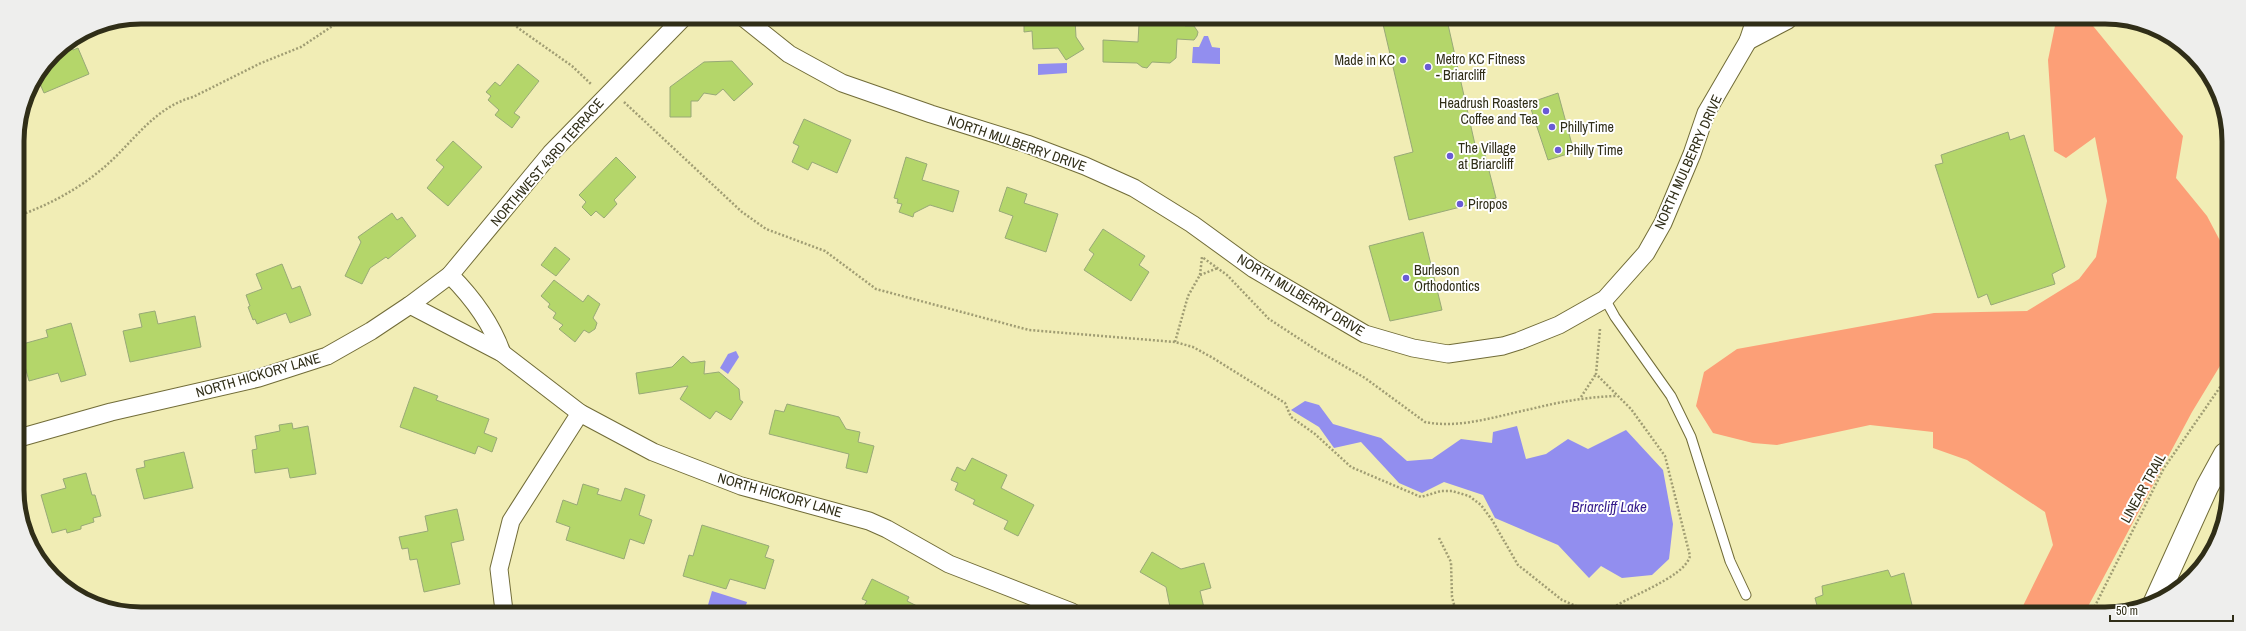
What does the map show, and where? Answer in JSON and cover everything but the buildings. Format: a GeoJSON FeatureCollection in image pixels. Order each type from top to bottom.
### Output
{"type":"FeatureCollection","features":[{"type":"Feature","properties":{"kind":"main road"},"geometry":{"type":"LineString","coordinates":[[2159,594],[2207,487],[2222,460]]}},
{"type":"Feature","properties":{"kind":"street","name":"NORTHWEST 43RD TERRACE"},"geometry":{"type":"LineString","coordinates":[[410,305],[450,275],[551,153],[677,24]]}},
{"type":"Feature","properties":{"kind":"street","name":"NORTH MULBERRY DRIVE"},"geometry":{"type":"LineString","coordinates":[[752,24],[789,54],[842,83],[923,112],[1028,144],[1134,188],[1186,220],[1254,269],[1371,336],[1437,353],[1455,353],[1503,346],[1559,325],[1606,298],[1646,253],[1663,223],[1687,168],[1706,113],[1748,41],[1754,24]]}},
{"type":"Feature","properties":{"kind":"street"},"geometry":{"type":"LineString","coordinates":[[1748,41],[1780,24]]}},
{"type":"Feature","properties":{"kind":"street"},"geometry":{"type":"LineString","coordinates":[[450,275],[470,295],[482,313],[495,334],[502,353]]}},
{"type":"Feature","properties":{"kind":"street","name":"NORTH HICKORY LANE"},"geometry":{"type":"LineString","coordinates":[[24,437],[111,412],[259,378],[327,356],[410,305],[502,353],[580,413],[654,452],[741,486],[869,521],[888,529],[955,566],[1059,607]]}},
{"type":"Feature","properties":{"kind":"street"},"geometry":{"type":"LineString","coordinates":[[504,607],[499,569],[511,521],[580,413]]}},
{"type":"Feature","properties":{"kind":"lane"},"geometry":{"type":"LineString","coordinates":[[1606,298],[1615,317],[1671,396],[1691,437],[1730,560],[1746,595]]}},
{"type":"Feature","properties":{"kind":"path"},"geometry":{"type":"LineString","coordinates":[[24,214],[62,198],[109,163],[155,116],[181,100],[193,97],[261,63],[300,47],[335,24]]}},
{"type":"Feature","properties":{"kind":"path"},"geometry":{"type":"LineString","coordinates":[[514,24],[572,66],[591,84]]}},
{"type":"Feature","properties":{"kind":"path"},"geometry":{"type":"LineString","coordinates":[[623,100],[742,212],[766,229],[825,251],[876,289],[1028,330],[1175,342],[1193,348],[1213,358],[1285,403],[1291,417],[1315,434],[1351,467],[1421,498],[1442,491],[1452,491],[1469,496],[1481,505],[1492,520],[1518,566],[1562,600],[1578,607]]}},
{"type":"Feature","properties":{"kind":"path"},"geometry":{"type":"LineString","coordinates":[[1175,342],[1188,296],[1200,275],[1202,257],[1243,289],[1270,319],[1318,351],[1365,378],[1425,422],[1435,424],[1481,421],[1580,398],[1616,396]]}},
{"type":"Feature","properties":{"kind":"path"},"geometry":{"type":"LineString","coordinates":[[1200,275],[1218,268]]}},
{"type":"Feature","properties":{"kind":"path"},"geometry":{"type":"LineString","coordinates":[[1580,398],[1596,374],[1600,329]]}},
{"type":"Feature","properties":{"kind":"path"},"geometry":{"type":"LineString","coordinates":[[1596,374],[1616,396],[1631,409],[1646,427],[1665,456],[1690,556],[1687,564],[1648,591],[1613,607]]}},
{"type":"Feature","properties":{"kind":"path","name":"LINEAR TRAIL"},"geometry":{"type":"LineString","coordinates":[[2094,607],[2164,468],[2222,386]]}},
{"type":"Feature","properties":{"kind":"path"},"geometry":{"type":"LineString","coordinates":[[1439,538],[1451,562],[1452,597],[1455,607]]}},
{"type":"Feature","properties":{"kind":"shaded area"},"geometry":{"type":"Polygon","coordinates":[[[2055,24],[2091,24],[2183,136],[2176,178],[2207,216],[2222,244],[2222,363],[2192,412],[2088,607],[2022,607],[2053,545],[2045,512],[1967,460],[1933,448],[1933,432],[1870,425],[1777,445],[1753,443],[1713,433],[1696,406],[1704,372],[1737,349],[1934,313],[2027,311],[2079,279],[2096,257],[2107,201],[2095,137],[2066,158],[2054,151],[2048,60],[2055,24]]]}},
{"type":"Feature","properties":{"kind":"water"},"geometry":{"type":"Polygon","coordinates":[[[1204,36],[1208,36],[1212,47],[1220,48],[1220,64],[1192,63],[1193,47],[1199,47],[1204,36]]]}},
{"type":"Feature","properties":{"kind":"water"},"geometry":{"type":"Polygon","coordinates":[[[1067,63],[1067,73],[1038,75],[1038,64],[1067,63]]]}},
{"type":"Feature","properties":{"kind":"water"},"geometry":{"type":"Polygon","coordinates":[[[736,351],[739,357],[728,374],[720,368],[728,354],[736,351]]]}},
{"type":"Feature","properties":{"kind":"water","name":"Briarcliff Lake"},"geometry":{"type":"Polygon","coordinates":[[[1305,401],[1319,405],[1333,424],[1381,438],[1407,461],[1432,459],[1461,439],[1492,443],[1493,432],[1517,426],[1526,459],[1546,454],[1568,439],[1588,449],[1626,430],[1663,470],[1673,524],[1669,559],[1652,575],[1622,578],[1601,566],[1589,578],[1558,545],[1495,518],[1483,495],[1444,482],[1422,493],[1399,483],[1361,442],[1334,448],[1319,427],[1291,410],[1305,401]]]}},
{"type":"Feature","properties":{"kind":"water"},"geometry":{"type":"Polygon","coordinates":[[[712,591],[747,602],[745,607],[714,607],[708,605],[712,591]]]}},
{"type":"Feature","properties":{"kind":"place","name":"Made in KC"},"geometry":{"type":"Point","coordinates":[1403,60]}},
{"type":"Feature","properties":{"kind":"place","name":"Metro KC Fitness - Briarcliff"},"geometry":{"type":"Point","coordinates":[1428,67]}},
{"type":"Feature","properties":{"kind":"place","name":"Headrush Roasters Coffee and Tea"},"geometry":{"type":"Point","coordinates":[1546,111]}},
{"type":"Feature","properties":{"kind":"place","name":"PhillyTime"},"geometry":{"type":"Point","coordinates":[1552,127]}},
{"type":"Feature","properties":{"kind":"place","name":"Philly Time"},"geometry":{"type":"Point","coordinates":[1558,150]}},
{"type":"Feature","properties":{"kind":"place","name":"The Village at Briarcliff"},"geometry":{"type":"Point","coordinates":[1450,156]}},
{"type":"Feature","properties":{"kind":"place","name":"Piropos"},"geometry":{"type":"Point","coordinates":[1460,204]}},
{"type":"Feature","properties":{"kind":"place","name":"Burleson Orthodontics"},"geometry":{"type":"Point","coordinates":[1406,278]}}]}
